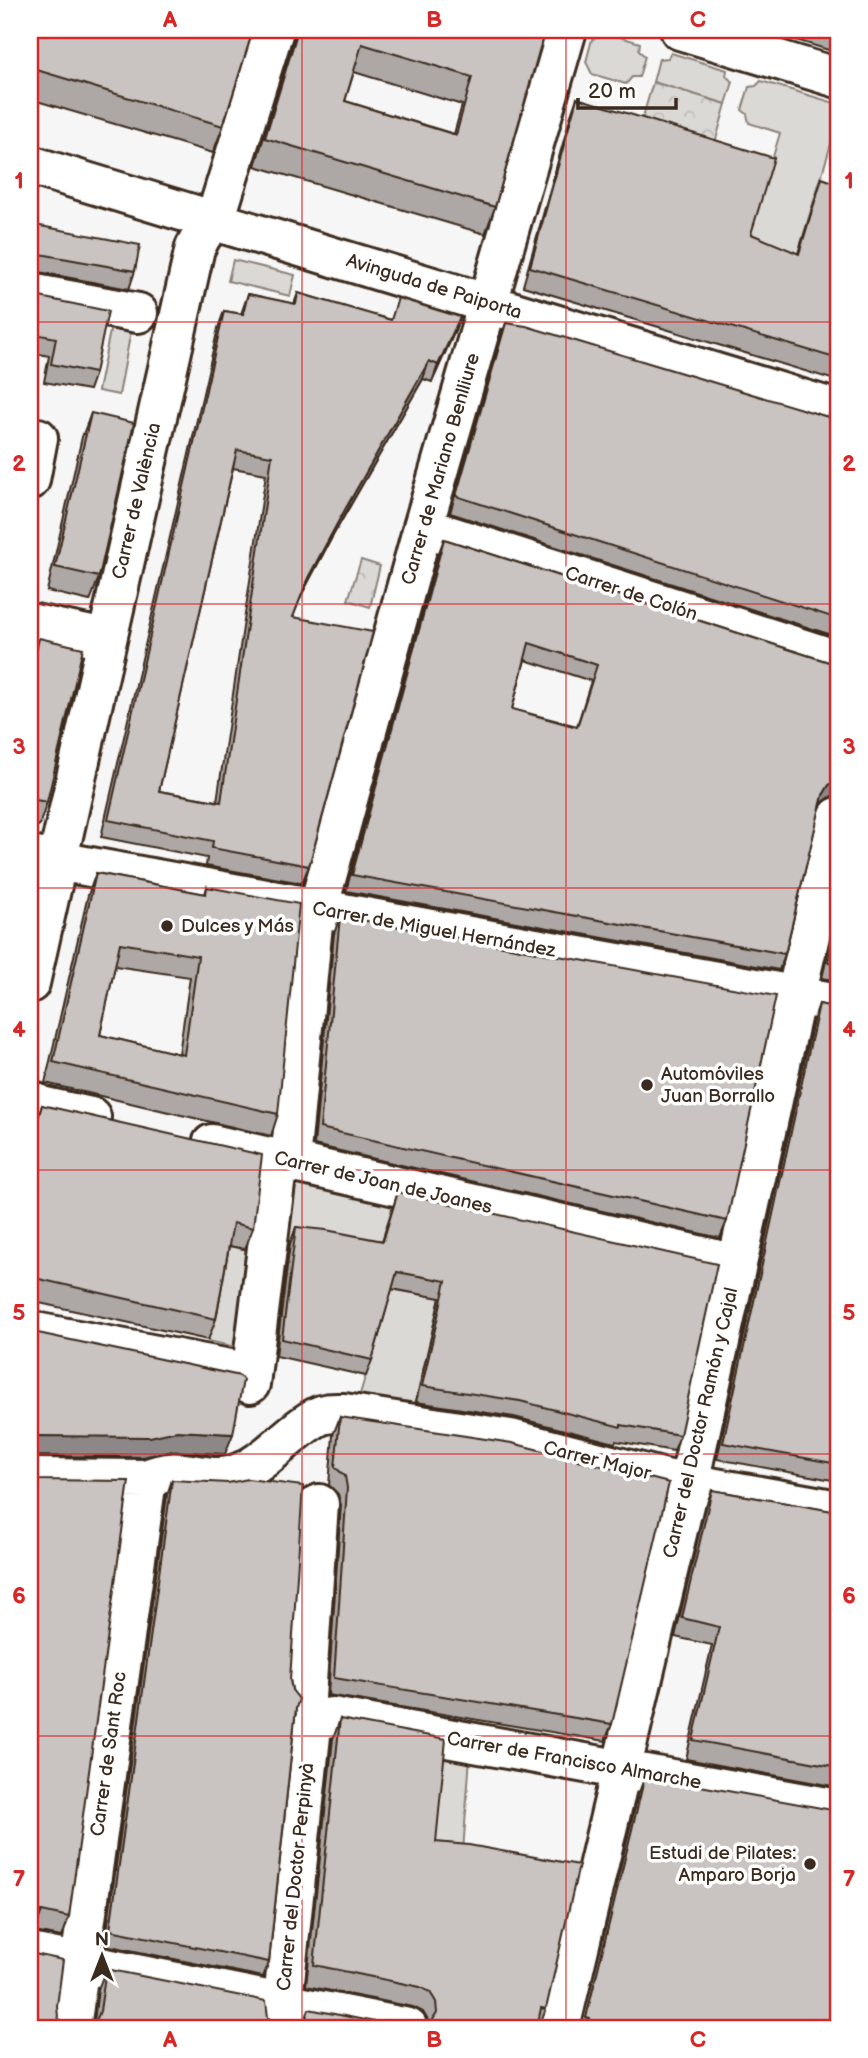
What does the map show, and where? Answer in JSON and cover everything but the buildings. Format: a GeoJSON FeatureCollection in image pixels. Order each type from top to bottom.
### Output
{"type":"FeatureCollection","features":[{"type":"Feature","properties":{"kind":"street","name":"Carrer de València"},"geometry":{"type":"LineString","coordinates":[[30,983],[43,859],[106,639],[195,248],[215,220],[274,30]]}},
{"type":"Feature","properties":{"kind":"street","name":"Carrer de Mariano Benlliure"},"geometry":{"type":"LineString","coordinates":[[30,1331],[251,1378],[283,1163],[315,916],[423,527],[568,30]]}},
{"type":"Feature","properties":{"kind":"street"},"geometry":{"type":"LineString","coordinates":[[680,30],[838,78]]}},
{"type":"Feature","properties":{"kind":"street","name":"Avinguda de Paiporta"},"geometry":{"type":"LineString","coordinates":[[30,165],[838,410]]}},
{"type":"Feature","properties":{"kind":"street"},"geometry":{"type":"LineString","coordinates":[[30,293],[138,313]]}},
{"type":"Feature","properties":{"kind":"street"},"geometry":{"type":"LineString","coordinates":[[30,480],[38,438]]}},
{"type":"Feature","properties":{"kind":"street","name":"Carrer de Colón"},"geometry":{"type":"LineString","coordinates":[[423,527],[838,660]]}},
{"type":"Feature","properties":{"kind":"street"},"geometry":{"type":"LineString","coordinates":[[30,623],[106,639]]}},
{"type":"Feature","properties":{"kind":"street","name":"Carrer del Doctor Ramón y Cajal"},"geometry":{"type":"LineString","coordinates":[[559,2028],[689,1483],[838,817]]}},
{"type":"Feature","properties":{"kind":"street","name":"Carrer de Miguel Hernández"},"geometry":{"type":"LineString","coordinates":[[43,859],[315,916],[838,1003]]}},
{"type":"Feature","properties":{"kind":"street"},"geometry":{"type":"LineString","coordinates":[[30,1100],[41,1106],[120,1124]]}},
{"type":"Feature","properties":{"kind":"street","name":"Carrer de Joan de Joanes"},"geometry":{"type":"LineString","coordinates":[[173,1136],[737,1264]]}},
{"type":"Feature","properties":{"kind":"street","name":"Carrer Major"},"geometry":{"type":"LineString","coordinates":[[30,1478],[147,1479],[159,1473],[181,1471],[220,1477],[233,1475],[250,1467],[318,1416],[328,1413],[355,1414],[510,1439],[621,1469],[838,1510]]}},
{"type":"Feature","properties":{"kind":"street","name":"Carrer de Sant Roc"},"geometry":{"type":"LineString","coordinates":[[71,2028],[147,1479]]}},
{"type":"Feature","properties":{"kind":"street","name":"Carrer del Doctor Perpinyà"},"geometry":{"type":"LineString","coordinates":[[281,2016],[309,1711],[319,1504]]}},
{"type":"Feature","properties":{"kind":"street","name":"Carrer de Francisco Almarche"},"geometry":{"type":"LineString","coordinates":[[309,1711],[314,1721],[332,1717],[838,1809]]}},
{"type":"Feature","properties":{"kind":"street"},"geometry":{"type":"LineString","coordinates":[[30,1953],[79,1963],[281,2016],[408,2028]]}},
{"type":"Feature","properties":{"kind":"green space"},"geometry":{"type":"Polygon","coordinates":[[[604,32],[640,43],[639,51],[645,56],[639,77],[632,77],[626,84],[592,74],[586,62],[592,39],[601,37],[604,32]]]}},
{"type":"Feature","properties":{"kind":"green space"},"geometry":{"type":"Polygon","coordinates":[[[671,53],[727,70],[726,76],[733,82],[726,104],[653,82],[659,59],[668,58],[671,53]]]}},
{"type":"Feature","properties":{"kind":"green space"},"geometry":{"type":"Polygon","coordinates":[[[761,81],[838,104],[838,121],[792,273],[744,254],[780,133],[749,123],[747,114],[742,110],[749,87],[756,86],[761,81]]]}},
{"type":"Feature","properties":{"kind":"green space"},"geometry":{"type":"Polygon","coordinates":[[[653,82],[726,104],[715,143],[642,120],[653,82]]]}},
{"type":"Feature","properties":{"kind":"green space"},"geometry":{"type":"Polygon","coordinates":[[[233,260],[295,275],[290,296],[228,281],[233,260]]]}},
{"type":"Feature","properties":{"kind":"green space"},"geometry":{"type":"Polygon","coordinates":[[[112,321],[132,325],[119,395],[98,391],[112,321]]]}},
{"type":"Feature","properties":{"kind":"green space"},"geometry":{"type":"Polygon","coordinates":[[[361,560],[380,566],[370,607],[348,600],[361,560]]]}},
{"type":"Feature","properties":{"kind":"green space"},"geometry":{"type":"Polygon","coordinates":[[[284,1180],[393,1205],[377,1258],[276,1242],[284,1180]]]}},
{"type":"Feature","properties":{"kind":"green space"},"geometry":{"type":"Polygon","coordinates":[[[225,1245],[258,1252],[245,1349],[208,1341],[225,1245]]]}},
{"type":"Feature","properties":{"kind":"green space"},"geometry":{"type":"Polygon","coordinates":[[[391,1289],[440,1298],[415,1404],[358,1401],[391,1289]]]}},
{"type":"Feature","properties":{"kind":"green space"},"geometry":{"type":"Polygon","coordinates":[[[440,1752],[470,1757],[462,1865],[429,1862],[440,1752]]]}},
{"type":"Feature","properties":{"kind":"place","name":"Dulces y Más"},"geometry":{"type":"Point","coordinates":[167,926]}},
{"type":"Feature","properties":{"kind":"place","name":"Automóviles Juan Borrallo"},"geometry":{"type":"Point","coordinates":[647,1085]}},
{"type":"Feature","properties":{"kind":"place","name":"Estudi de Pilates: Amparo Borja"},"geometry":{"type":"Point","coordinates":[810,1864]}}]}
